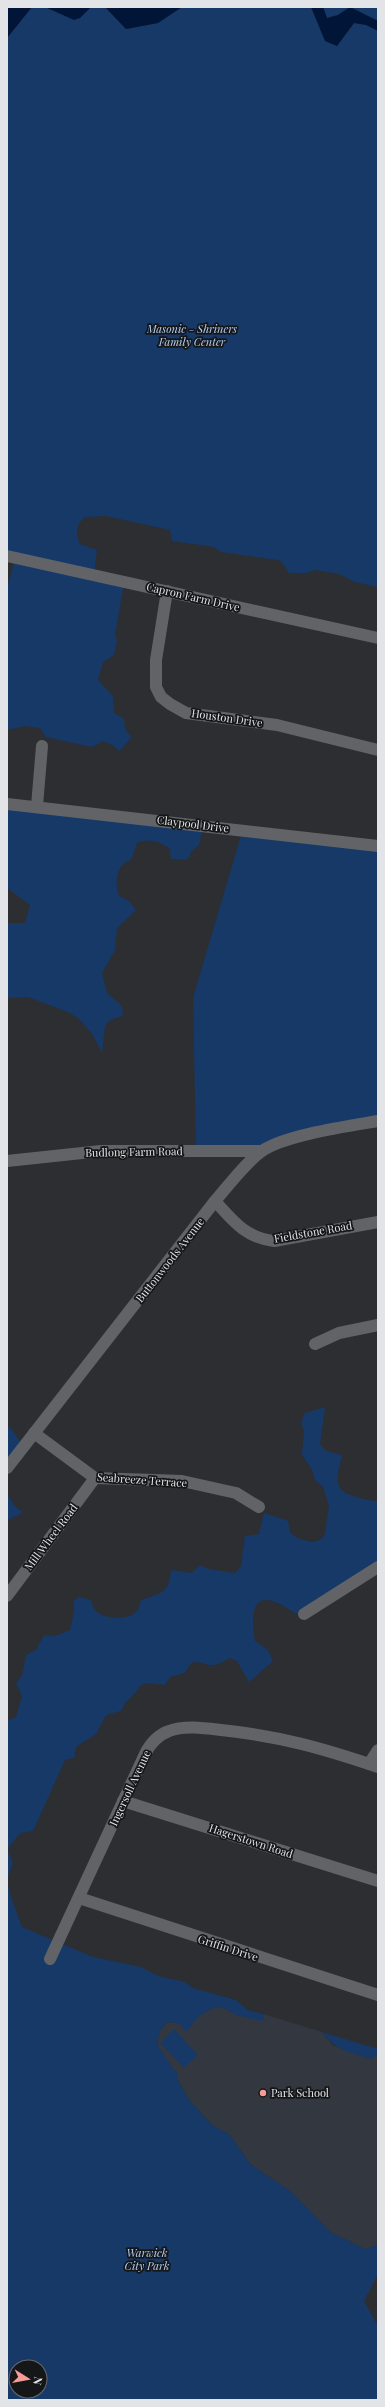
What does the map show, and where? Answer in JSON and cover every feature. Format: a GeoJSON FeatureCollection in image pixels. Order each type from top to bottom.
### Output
{"type":"FeatureCollection","features":[{"type":"Feature","properties":{"kind":"street","name":"Capron Farm Drive"},"geometry":{"type":"LineString","coordinates":[[7,556],[378,638]]}},
{"type":"Feature","properties":{"kind":"street","name":"Houston Drive"},"geometry":{"type":"LineString","coordinates":[[167,591],[156,660],[156,687],[161,697],[170,704],[186,713],[277,725],[378,750]]}},
{"type":"Feature","properties":{"kind":"street"},"geometry":{"type":"LineString","coordinates":[[37,806],[42,746]]}},
{"type":"Feature","properties":{"kind":"street","name":"Claypool Drive"},"geometry":{"type":"LineString","coordinates":[[7,804],[37,806],[378,846]]}},
{"type":"Feature","properties":{"kind":"street","name":"Buttonwoods Avenue"},"geometry":{"type":"LineString","coordinates":[[7,1468],[216,1201],[238,1174],[262,1151],[290,1139],[378,1120]]}},
{"type":"Feature","properties":{"kind":"street","name":"Budlong Farm Road"},"geometry":{"type":"LineString","coordinates":[[7,1161],[101,1151],[262,1151]]}},
{"type":"Feature","properties":{"kind":"street","name":"Fieldstone Road"},"geometry":{"type":"LineString","coordinates":[[216,1201],[238,1227],[263,1240],[274,1241],[378,1222]]}},
{"type":"Feature","properties":{"kind":"street"},"geometry":{"type":"LineString","coordinates":[[315,1344],[339,1333],[378,1325]]}},
{"type":"Feature","properties":{"kind":"street","name":"Seabreeze Terrace"},"geometry":{"type":"LineString","coordinates":[[34,1433],[95,1478],[182,1481],[236,1493],[259,1507]]}},
{"type":"Feature","properties":{"kind":"street"},"geometry":{"type":"LineString","coordinates":[[7,1451],[23,1448]]}},
{"type":"Feature","properties":{"kind":"street","name":"Mill Wheel Road"},"geometry":{"type":"LineString","coordinates":[[7,1596],[95,1478]]}},
{"type":"Feature","properties":{"kind":"street"},"geometry":{"type":"LineString","coordinates":[[304,1614],[378,1567]]}},
{"type":"Feature","properties":{"kind":"street","name":"Ingersoll Avenue"},"geometry":{"type":"LineString","coordinates":[[50,1959],[149,1747],[166,1732],[181,1728],[236,1731],[282,1738],[374,1766]]}},
{"type":"Feature","properties":{"kind":"street"},"geometry":{"type":"LineString","coordinates":[[374,1766],[378,1750]]}},
{"type":"Feature","properties":{"kind":"street","name":"Hagerstown Road"},"geometry":{"type":"LineString","coordinates":[[123,1801],[378,1881]]}},
{"type":"Feature","properties":{"kind":"street","name":"Griffin Drive"},"geometry":{"type":"LineString","coordinates":[[79,1898],[378,1995]]}},
{"type":"Feature","properties":{"kind":"shaded area"},"geometry":{"type":"Polygon","coordinates":[[[7,7],[32,7],[7,38],[7,7]]]}},
{"type":"Feature","properties":{"kind":"shaded area"},"geometry":{"type":"Polygon","coordinates":[[[45,7],[91,7],[80,18],[74,20],[45,7]]]}},
{"type":"Feature","properties":{"kind":"shaded area"},"geometry":{"type":"Polygon","coordinates":[[[105,7],[182,7],[158,23],[126,29],[105,7]]]}},
{"type":"Feature","properties":{"kind":"shaded area"},"geometry":{"type":"Polygon","coordinates":[[[311,7],[323,7],[327,18],[338,15],[350,7],[378,21],[378,31],[366,25],[354,23],[337,46],[325,41],[311,7]]]}},
{"type":"Feature","properties":{"kind":"shaded area"},"geometry":{"type":"Polygon","coordinates":[[[213,2008],[224,2008],[236,2015],[264,2020],[263,2014],[322,2032],[332,2045],[371,2059],[378,2054],[378,2245],[365,2249],[330,2232],[290,2191],[250,2164],[230,2135],[212,2125],[190,2101],[157,2044],[160,2031],[167,2022],[179,2023],[190,2028],[191,2023],[199,2016],[213,2008]]]}},
{"type":"Feature","properties":{"kind":"green space","name":"Masonic - Shriners Family Center"},"geometry":{"type":"Polygon","coordinates":[[[32,7],[45,7],[80,18],[91,7],[105,7],[126,29],[158,23],[182,7],[311,7],[325,41],[337,46],[354,23],[367,25],[378,31],[378,587],[355,582],[339,574],[315,570],[307,573],[289,573],[282,562],[277,560],[221,552],[214,547],[172,541],[170,530],[106,516],[84,517],[79,524],[77,536],[80,544],[97,550],[94,575],[124,583],[115,635],[117,641],[114,655],[103,662],[98,680],[113,696],[114,713],[124,719],[125,729],[132,737],[119,751],[113,745],[103,741],[92,747],[46,737],[40,728],[25,726],[7,730],[7,588],[15,559],[7,557],[7,38],[32,7]]]}},
{"type":"Feature","properties":{"kind":"green space"},"geometry":{"type":"Polygon","coordinates":[[[323,7],[350,7],[338,15],[326,18],[323,7]]]}},
{"type":"Feature","properties":{"kind":"green space"},"geometry":{"type":"Polygon","coordinates":[[[350,7],[378,7],[378,21],[350,7]]]}},
{"type":"Feature","properties":{"kind":"green space"},"geometry":{"type":"Polygon","coordinates":[[[7,805],[203,827],[199,845],[192,851],[187,860],[171,859],[170,849],[158,842],[141,841],[137,843],[131,860],[122,865],[119,870],[117,891],[119,896],[128,900],[136,910],[117,928],[115,950],[102,973],[107,993],[122,1006],[123,1015],[109,1021],[105,1026],[102,1053],[93,1035],[79,1019],[70,1013],[28,997],[7,998],[7,923],[25,923],[30,905],[7,888],[7,805]]]}},
{"type":"Feature","properties":{"kind":"green space"},"geometry":{"type":"Polygon","coordinates":[[[242,832],[378,846],[378,1122],[291,1139],[250,1159],[222,1151],[196,1149],[193,998],[242,832]]]}},
{"type":"Feature","properties":{"kind":"green space"},"geometry":{"type":"Polygon","coordinates":[[[325,1407],[320,1444],[326,1451],[342,1455],[338,1476],[339,1486],[342,1491],[348,1494],[378,1501],[378,1567],[296,1614],[273,1601],[265,1600],[259,1602],[255,1607],[253,1615],[255,1641],[268,1650],[273,1661],[249,1682],[237,1661],[230,1658],[215,1665],[195,1662],[188,1667],[185,1673],[170,1677],[165,1685],[148,1683],[141,1685],[125,1703],[121,1711],[106,1715],[96,1734],[76,1747],[74,1758],[65,1760],[33,1831],[20,1833],[7,1850],[7,1721],[16,1717],[22,1696],[16,1683],[22,1676],[26,1655],[36,1650],[44,1635],[55,1636],[70,1630],[74,1611],[74,1601],[79,1597],[91,1600],[93,1607],[98,1613],[118,1618],[133,1614],[137,1611],[141,1600],[159,1594],[163,1591],[168,1584],[171,1570],[192,1573],[200,1565],[208,1569],[235,1573],[241,1566],[245,1536],[259,1534],[264,1513],[288,1521],[290,1532],[297,1538],[312,1542],[320,1540],[325,1534],[329,1505],[323,1487],[315,1480],[312,1470],[302,1455],[304,1430],[301,1423],[305,1413],[325,1407]]]}},
{"type":"Feature","properties":{"kind":"green space"},"geometry":{"type":"Polygon","coordinates":[[[10,1427],[23,1446],[7,1468],[7,1428],[10,1427]]]}},
{"type":"Feature","properties":{"kind":"green space"},"geometry":{"type":"Polygon","coordinates":[[[7,1494],[15,1506],[23,1513],[7,1520],[7,1494]]]}},
{"type":"Feature","properties":{"kind":"green space"},"geometry":{"type":"Polygon","coordinates":[[[7,1850],[13,1862],[7,1881],[7,1850]]]}},
{"type":"Feature","properties":{"kind":"green space","name":"Warwick City Park"},"geometry":{"type":"Polygon","coordinates":[[[7,1881],[22,1927],[93,1957],[141,1967],[158,1976],[185,1982],[193,1988],[236,2000],[248,2010],[263,2014],[264,2020],[261,2021],[236,2015],[224,2008],[213,2008],[199,2016],[186,2032],[179,2023],[167,2022],[160,2031],[157,2044],[174,2070],[178,2072],[178,2081],[190,2101],[212,2125],[230,2135],[250,2164],[290,2191],[330,2232],[365,2249],[378,2245],[378,2274],[364,2301],[378,2326],[378,2400],[7,2400],[7,1881]]]}},
{"type":"Feature","properties":{"kind":"green space"},"geometry":{"type":"Polygon","coordinates":[[[174,2029],[198,2055],[184,2068],[160,2043],[174,2029]]]}},
{"type":"Feature","properties":{"kind":"green space"},"geometry":{"type":"Polygon","coordinates":[[[322,2032],[378,2049],[378,2054],[371,2059],[350,2053],[332,2043],[322,2032]]]}},
{"type":"Feature","properties":{"kind":"place","name":"Park School"},"geometry":{"type":"Point","coordinates":[263,2093]}}]}
